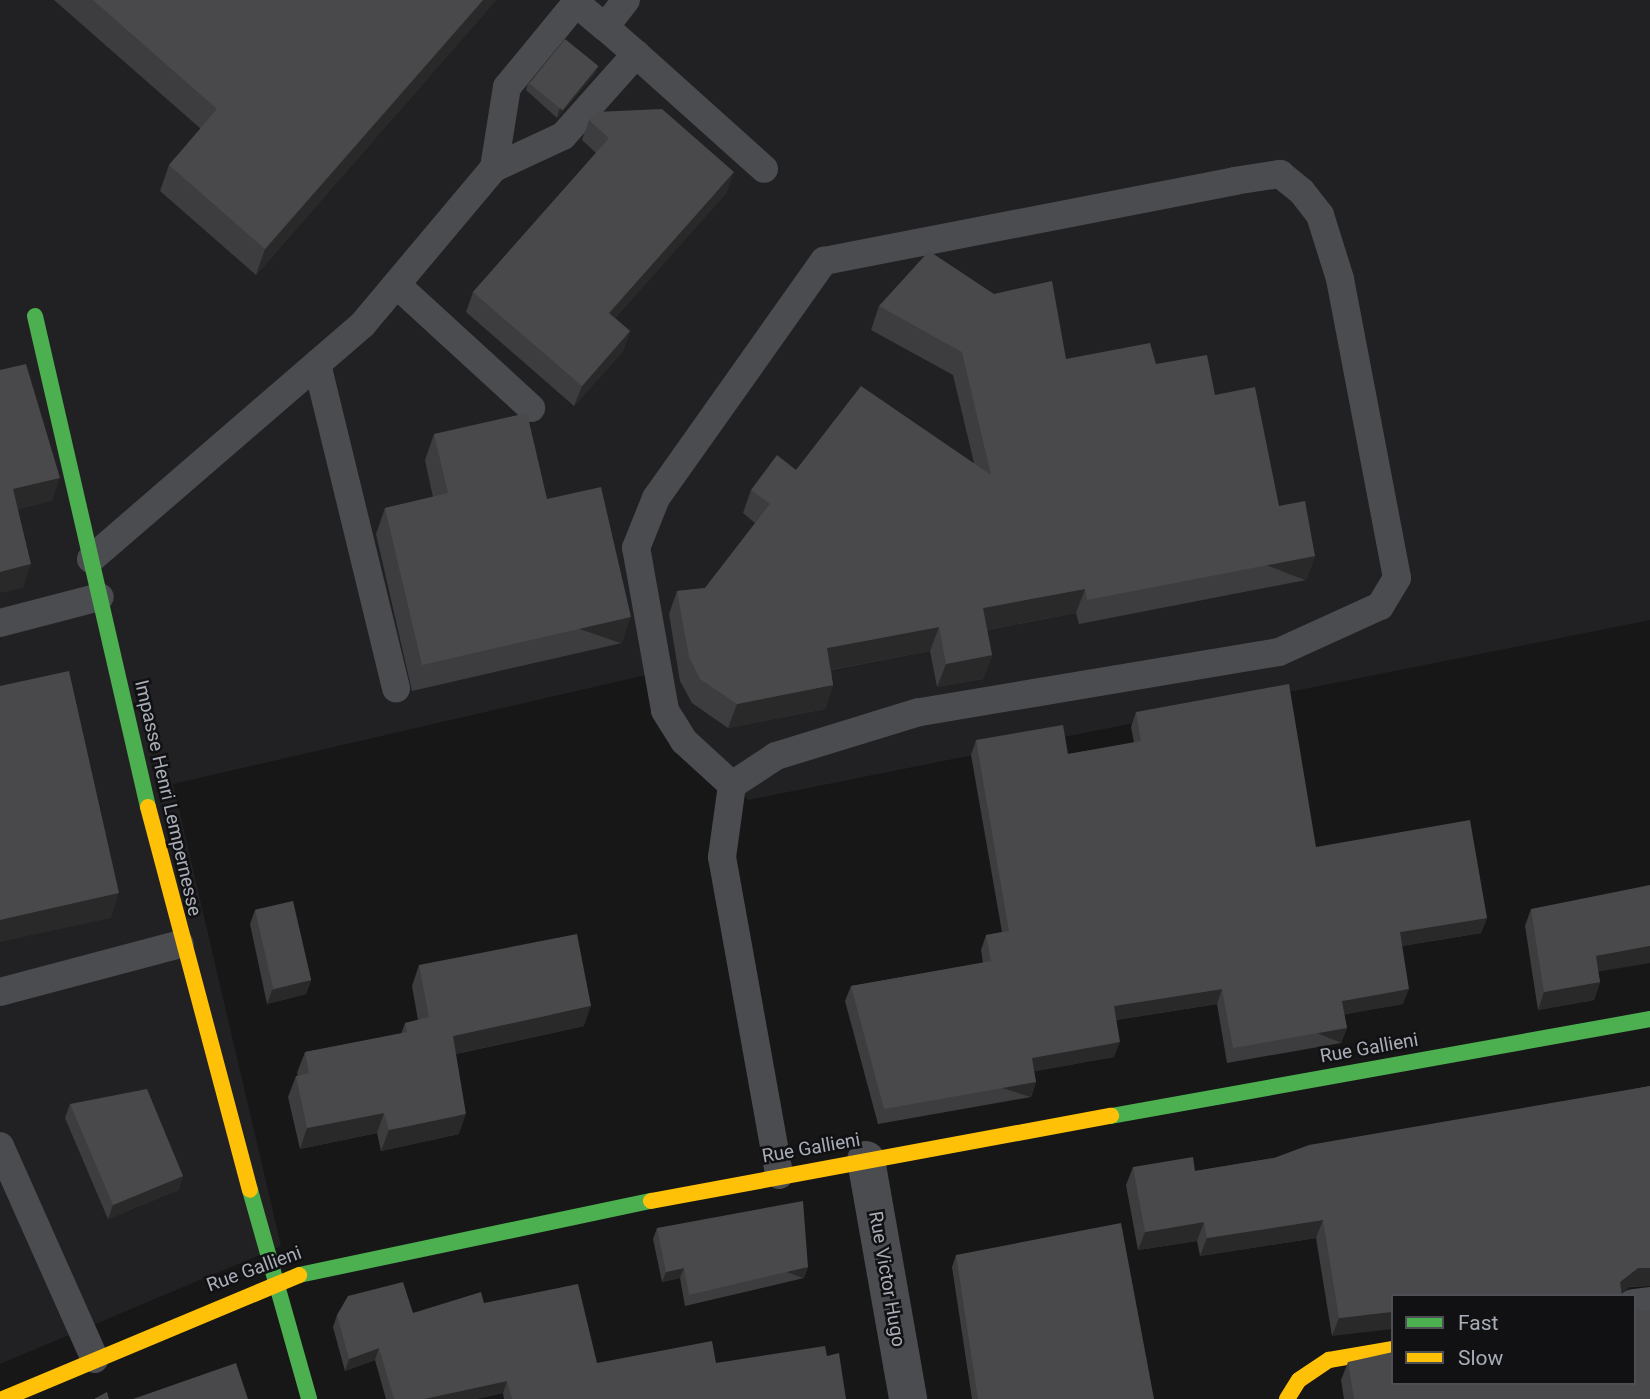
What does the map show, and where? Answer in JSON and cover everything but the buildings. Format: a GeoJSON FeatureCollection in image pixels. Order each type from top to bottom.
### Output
{"type":"FeatureCollection","features":[{"type":"Feature","properties":{"kind":"street","name":"Impasse Henri Lempernesse"},"geometry":{"type":"LineString","coordinates":[[35,316],[180,944],[272,1285],[309,1399]]}},
{"type":"Feature","properties":{"kind":"street","name":"Rue Gallieni"},"geometry":{"type":"LineString","coordinates":[[3,1399],[306,1272],[779,1175],[1650,1019]]}},
{"type":"Feature","properties":{"kind":"street","name":"Rue Victor Hugo"},"geometry":{"type":"LineString","coordinates":[[866,1160],[908,1399]]}},
{"type":"Feature","properties":{"kind":"street"},"geometry":{"type":"LineString","coordinates":[[1287,1399],[1299,1380],[1329,1360],[1391,1349]]}},
{"type":"Feature","properties":{"kind":"lane"},"geometry":{"type":"LineString","coordinates":[[605,27],[626,0]]}},
{"type":"Feature","properties":{"kind":"lane"},"geometry":{"type":"LineString","coordinates":[[494,169],[508,86],[576,3],[764,169]]}},
{"type":"Feature","properties":{"kind":"lane"},"geometry":{"type":"LineString","coordinates":[[90,559],[317,364],[397,285],[494,169],[563,136],[636,54]]}},
{"type":"Feature","properties":{"kind":"lane"},"geometry":{"type":"LineString","coordinates":[[732,785],[684,741],[665,710],[636,548],[656,498],[824,261],[1280,174],[1302,192],[1320,215],[1340,279],[1390,533],[1396,578],[1380,606],[1279,652],[919,712],[776,756],[732,785],[722,857],[779,1175]]}},
{"type":"Feature","properties":{"kind":"lane"},"geometry":{"type":"LineString","coordinates":[[397,285],[531,408]]}},
{"type":"Feature","properties":{"kind":"lane"},"geometry":{"type":"LineString","coordinates":[[317,364],[396,689]]}},
{"type":"Feature","properties":{"kind":"lane"},"geometry":{"type":"LineString","coordinates":[[0,623],[100,597]]}},
{"type":"Feature","properties":{"kind":"lane"},"geometry":{"type":"LineString","coordinates":[[0,992],[180,944]]}},
{"type":"Feature","properties":{"kind":"lane"},"geometry":{"type":"LineString","coordinates":[[0,1146],[95,1359]]}},
{"type":"Feature","properties":{"kind":"shaded area"},"geometry":{"type":"Polygon","coordinates":[[[0,0],[1650,0],[1650,620],[748,800],[650,674],[173,784],[281,1246],[0,1364],[0,0]]]}},
{"type":"Feature","properties":{"kind":"traffic: fast"},"geometry":{"type":"LineString","coordinates":[[35,316],[148,807]]}},
{"type":"Feature","properties":{"kind":"traffic: fast"},"geometry":{"type":"LineString","coordinates":[[1111,1116],[1650,1019]]}},
{"type":"Feature","properties":{"kind":"traffic: fast"},"geometry":{"type":"LineString","coordinates":[[250,1190],[309,1399]]}},
{"type":"Feature","properties":{"kind":"traffic: fast"},"geometry":{"type":"LineString","coordinates":[[299,1275],[651,1201]]}},
{"type":"Feature","properties":{"kind":"traffic: slow"},"geometry":{"type":"LineString","coordinates":[[148,807],[250,1190]]}},
{"type":"Feature","properties":{"kind":"traffic: slow"},"geometry":{"type":"LineString","coordinates":[[651,1201],[1111,1116]]}},
{"type":"Feature","properties":{"kind":"traffic: slow"},"geometry":{"type":"LineString","coordinates":[[3,1399],[299,1275]]}},
{"type":"Feature","properties":{"kind":"traffic: slow"},"geometry":{"type":"LineString","coordinates":[[1287,1399],[1299,1380],[1329,1360],[1391,1349]]}}]}
